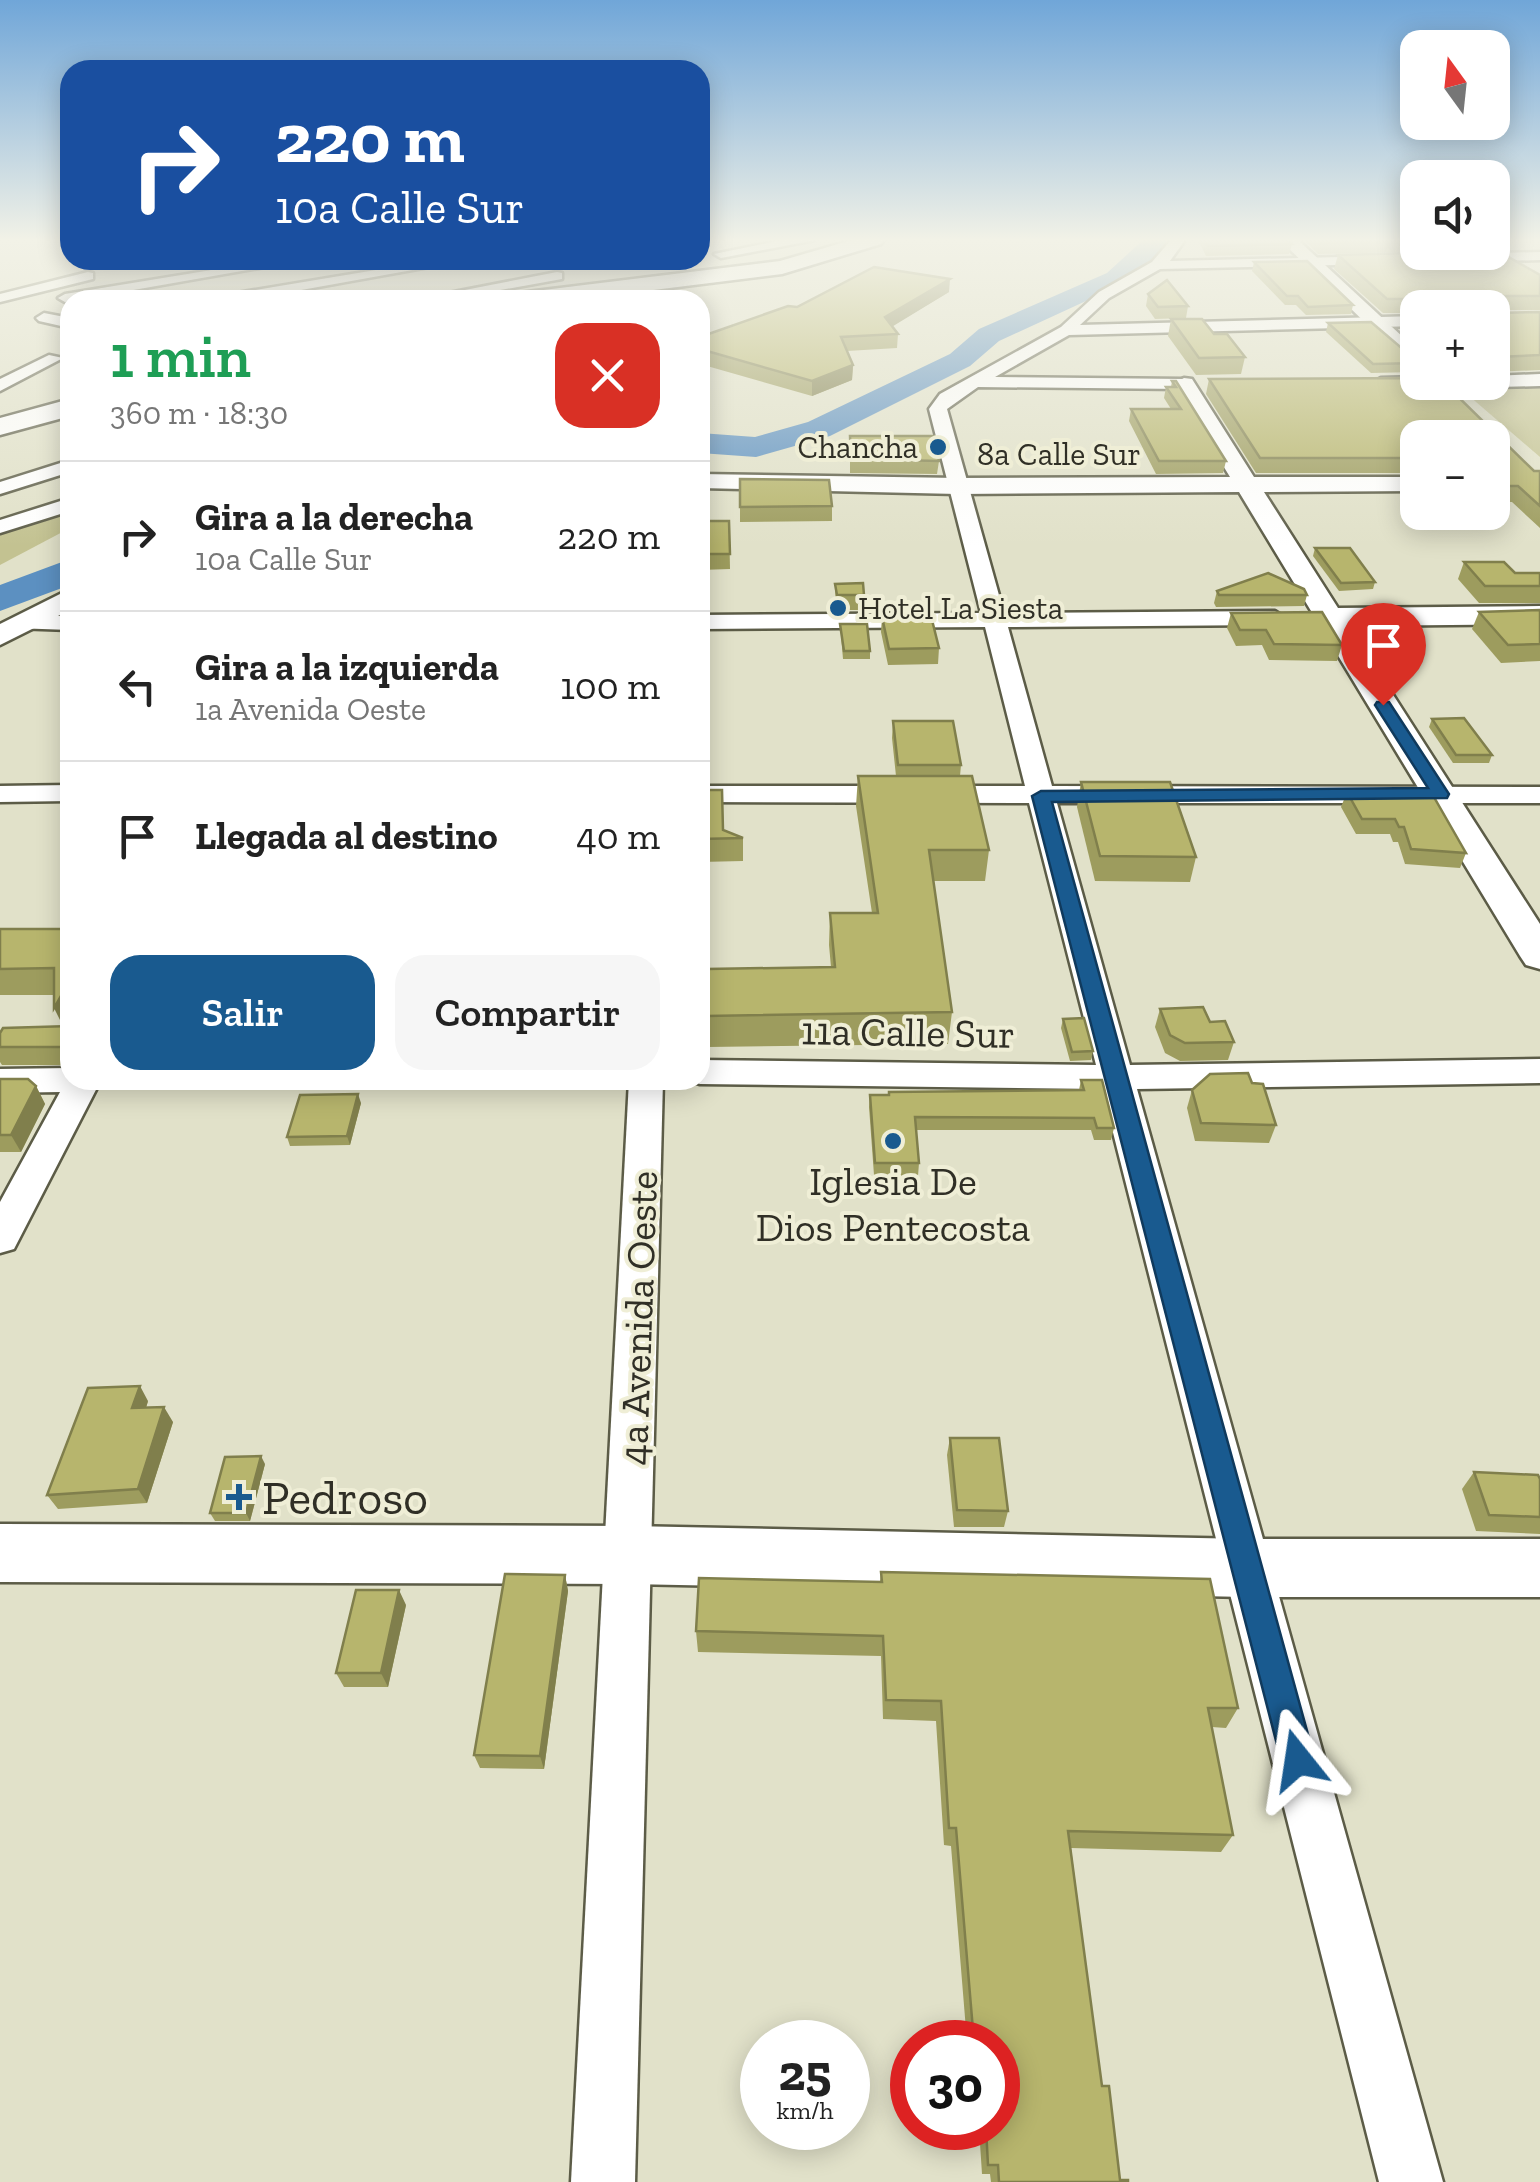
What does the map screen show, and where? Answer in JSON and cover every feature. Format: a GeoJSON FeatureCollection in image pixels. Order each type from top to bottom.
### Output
{"type":"FeatureCollection","features":[{"type":"Feature","properties":{"kind":"main road"},"geometry":{"type":"LineString","coordinates":[[0,427],[60,410]]}},
{"type":"Feature","properties":{"kind":"street"},"geometry":{"type":"LineString","coordinates":[[1045,342],[946,398],[938,409],[1411,2182]]}},
{"type":"Feature","properties":{"kind":"street"},"geometry":{"type":"LineString","coordinates":[[0,386],[54,358]]}},
{"type":"Feature","properties":{"kind":"street"},"geometry":{"type":"LineString","coordinates":[[1170,361],[1194,384],[1245,487],[1540,956]]}},
{"type":"Feature","properties":{"kind":"street"},"geometry":{"type":"LineString","coordinates":[[1510,381],[1540,380]]}},
{"type":"Feature","properties":{"kind":"street"},"geometry":{"type":"LineString","coordinates":[[975,382],[1194,384]]}},
{"type":"Feature","properties":{"kind":"street"},"geometry":{"type":"LineString","coordinates":[[1362,384],[1400,384]]}},
{"type":"Feature","properties":{"kind":"street"},"geometry":{"type":"LineString","coordinates":[[1459,400],[1464,405]]}},
{"type":"Feature","properties":{"kind":"street"},"geometry":{"type":"LineString","coordinates":[[0,488],[60,469]]}},
{"type":"Feature","properties":{"kind":"street","name":"8a Calle Sur"},"geometry":{"type":"LineString","coordinates":[[710,481],[958,486],[1400,484]]}},
{"type":"Feature","properties":{"kind":"street"},"geometry":{"type":"LineString","coordinates":[[0,527],[60,507]]}},
{"type":"Feature","properties":{"kind":"street"},"geometry":{"type":"LineString","coordinates":[[11,630],[60,603]]}},
{"type":"Feature","properties":{"kind":"street"},"geometry":{"type":"LineString","coordinates":[[710,622],[1540,616]]}},
{"type":"Feature","properties":{"kind":"street"},"geometry":{"type":"LineString","coordinates":[[11,630],[60,624]]}},
{"type":"Feature","properties":{"kind":"street"},"geometry":{"type":"LineString","coordinates":[[0,794],[60,793]]}},
{"type":"Feature","properties":{"kind":"street"},"geometry":{"type":"LineString","coordinates":[[710,794],[1540,795]]}},
{"type":"Feature","properties":{"kind":"street","name":"11a Calle Sur"},"geometry":{"type":"LineString","coordinates":[[710,1072],[1116,1078],[1540,1070]]}},
{"type":"Feature","properties":{"kind":"street"},"geometry":{"type":"LineString","coordinates":[[0,1081],[60,1080]]}},
{"type":"Feature","properties":{"kind":"street"},"geometry":{"type":"LineString","coordinates":[[0,1238],[79,1090]]}},
{"type":"Feature","properties":{"kind":"street","name":"4a Avenida Oeste"},"geometry":{"type":"LineString","coordinates":[[603,2182],[646,1090]]}},
{"type":"Feature","properties":{"kind":"street"},"geometry":{"type":"LineString","coordinates":[[0,1553],[630,1556],[1247,1568],[1540,1568]]}},
{"type":"Feature","properties":{"kind":"shaded area"},"geometry":{"type":"Polygon","coordinates":[[[1540,387],[1540,457],[1510,431],[1510,420],[1497,420],[1474,400],[1510,400],[1510,388],[1540,387]]]}},
{"type":"Feature","properties":{"kind":"shaded area"},"geometry":{"type":"Polygon","coordinates":[[[60,516],[60,533],[0,565],[0,531],[60,516]]]}},
{"type":"Feature","properties":{"kind":"building"},"geometry":{"type":"Polygon","coordinates":[[[710,342],[843,342],[853,365],[812,381],[710,352],[710,342]]]}},
{"type":"Feature","properties":{"kind":"building"},"geometry":{"type":"Polygon","coordinates":[[[1187,342],[1233,342],[1245,357],[1199,358],[1187,342]]]}},
{"type":"Feature","properties":{"kind":"building"},"geometry":{"type":"Polygon","coordinates":[[[1349,342],[1394,342],[1400,347],[1400,363],[1373,364],[1349,342]]]}},
{"type":"Feature","properties":{"kind":"building"},"geometry":{"type":"Polygon","coordinates":[[[1510,342],[1540,342],[1540,355],[1510,356],[1510,342]]]}},
{"type":"Feature","properties":{"kind":"building"},"geometry":{"type":"Polygon","coordinates":[[[1400,378],[1400,400],[1461,400],[1482,420],[1400,420],[1400,458],[1260,458],[1209,379],[1400,378]]]}},
{"type":"Feature","properties":{"kind":"building"},"geometry":{"type":"Polygon","coordinates":[[[1172,381],[1176,381],[1226,461],[1159,461],[1131,409],[1181,409],[1166,387],[1176,387],[1172,381]]]}},
{"type":"Feature","properties":{"kind":"building"},"geometry":{"type":"Polygon","coordinates":[[[850,436],[934,436],[939,461],[851,459],[850,436]]]}},
{"type":"Feature","properties":{"kind":"building"},"geometry":{"type":"Polygon","coordinates":[[[1510,448],[1534,471],[1540,471],[1540,506],[1518,486],[1510,486],[1510,448]]]}},
{"type":"Feature","properties":{"kind":"building"},"geometry":{"type":"Polygon","coordinates":[[[740,479],[829,480],[832,506],[740,507],[740,479]]]}},
{"type":"Feature","properties":{"kind":"building"},"geometry":{"type":"Polygon","coordinates":[[[710,521],[729,521],[730,554],[710,554],[710,521]]]}},
{"type":"Feature","properties":{"kind":"building"},"geometry":{"type":"Polygon","coordinates":[[[1315,548],[1350,548],[1375,582],[1341,583],[1315,548]]]}},
{"type":"Feature","properties":{"kind":"building"},"geometry":{"type":"Polygon","coordinates":[[[1464,562],[1504,562],[1515,573],[1540,573],[1540,586],[1485,586],[1464,562]]]}},
{"type":"Feature","properties":{"kind":"building"},"geometry":{"type":"Polygon","coordinates":[[[1268,573],[1304,589],[1307,595],[1219,595],[1217,591],[1268,573]]]}},
{"type":"Feature","properties":{"kind":"building"},"geometry":{"type":"Polygon","coordinates":[[[863,583],[864,595],[837,595],[835,584],[863,583]]]}},
{"type":"Feature","properties":{"kind":"building"},"geometry":{"type":"Polygon","coordinates":[[[1540,610],[1540,644],[1508,645],[1479,612],[1540,610]]]}},
{"type":"Feature","properties":{"kind":"building"},"geometry":{"type":"Polygon","coordinates":[[[1322,612],[1342,645],[1274,644],[1266,630],[1240,630],[1231,613],[1322,612]]]}},
{"type":"Feature","properties":{"kind":"building"},"geometry":{"type":"Polygon","coordinates":[[[931,616],[939,648],[889,649],[882,617],[931,616]]]}},
{"type":"Feature","properties":{"kind":"building"},"geometry":{"type":"Polygon","coordinates":[[[840,624],[867,624],[870,651],[844,651],[840,624]]]}},
{"type":"Feature","properties":{"kind":"building"},"geometry":{"type":"Polygon","coordinates":[[[1464,718],[1492,755],[1456,755],[1432,719],[1464,718]]]}},
{"type":"Feature","properties":{"kind":"building"},"geometry":{"type":"Polygon","coordinates":[[[893,721],[953,721],[961,765],[898,765],[893,721]]]}},
{"type":"Feature","properties":{"kind":"building"},"geometry":{"type":"Polygon","coordinates":[[[858,776],[972,776],[989,850],[929,850],[952,1012],[710,1016],[710,969],[835,967],[830,913],[878,913],[858,776]]]}},
{"type":"Feature","properties":{"kind":"building"},"geometry":{"type":"Polygon","coordinates":[[[1081,782],[1170,782],[1196,857],[1100,856],[1081,782]]]}},
{"type":"Feature","properties":{"kind":"building"},"geometry":{"type":"Polygon","coordinates":[[[710,790],[722,790],[723,830],[743,838],[710,839],[710,790]]]}},
{"type":"Feature","properties":{"kind":"building"},"geometry":{"type":"Polygon","coordinates":[[[1347,792],[1431,792],[1466,853],[1411,849],[1404,827],[1399,827],[1395,819],[1362,819],[1347,792]]]}},
{"type":"Feature","properties":{"kind":"building"},"geometry":{"type":"Polygon","coordinates":[[[0,929],[60,929],[60,998],[54,1008],[54,968],[0,969],[0,929]]]}},
{"type":"Feature","properties":{"kind":"building"},"geometry":{"type":"Polygon","coordinates":[[[1203,1007],[1210,1022],[1225,1021],[1234,1042],[1185,1043],[1170,1035],[1160,1009],[1203,1007]]]}},
{"type":"Feature","properties":{"kind":"building"},"geometry":{"type":"Polygon","coordinates":[[[1084,1018],[1093,1051],[1072,1052],[1063,1019],[1084,1018]]]}},
{"type":"Feature","properties":{"kind":"building"},"geometry":{"type":"Polygon","coordinates":[[[60,1026],[60,1047],[0,1047],[3,1028],[60,1026]]]}},
{"type":"Feature","properties":{"kind":"building"},"geometry":{"type":"Polygon","coordinates":[[[1248,1073],[1252,1083],[1263,1084],[1276,1125],[1201,1123],[1192,1090],[1210,1074],[1248,1073]]]}},
{"type":"Feature","properties":{"kind":"building"},"geometry":{"type":"Polygon","coordinates":[[[0,1079],[28,1079],[36,1086],[11,1135],[0,1135],[0,1079]]]}},
{"type":"Feature","properties":{"kind":"building"},"geometry":{"type":"Polygon","coordinates":[[[1081,1080],[1102,1080],[1114,1128],[1097,1128],[1094,1118],[915,1117],[919,1163],[875,1163],[870,1095],[1084,1090],[1081,1080]]]}},
{"type":"Feature","properties":{"kind":"building"},"geometry":{"type":"Polygon","coordinates":[[[358,1094],[347,1136],[287,1137],[300,1095],[358,1094]]]}},
{"type":"Feature","properties":{"kind":"building"},"geometry":{"type":"Polygon","coordinates":[[[140,1386],[132,1408],[164,1407],[138,1489],[47,1495],[88,1388],[140,1386]]]}},
{"type":"Feature","properties":{"kind":"building"},"geometry":{"type":"Polygon","coordinates":[[[950,1438],[999,1438],[1008,1511],[957,1510],[950,1438]]]}},
{"type":"Feature","properties":{"kind":"building","name":"Pedroso"},"geometry":{"type":"Polygon","coordinates":[[[261,1456],[246,1513],[210,1513],[225,1457],[261,1456]]]}},
{"type":"Feature","properties":{"kind":"building"},"geometry":{"type":"Polygon","coordinates":[[[1474,1472],[1538,1475],[1540,1517],[1489,1515],[1474,1472]]]}},
{"type":"Feature","properties":{"kind":"building"},"geometry":{"type":"Polygon","coordinates":[[[881,1572],[1210,1579],[1238,1708],[1208,1708],[1233,1835],[1068,1831],[1102,2086],[1109,2086],[1120,2180],[1128,2182],[999,2182],[998,2165],[988,2165],[987,2150],[1020,2150],[1020,2020],[972,2020],[956,1828],[949,1828],[941,1701],[886,1700],[883,1636],[696,1631],[699,1578],[882,1582],[881,1572]]]}},
{"type":"Feature","properties":{"kind":"building"},"geometry":{"type":"Polygon","coordinates":[[[505,1574],[565,1575],[540,1756],[474,1755],[505,1574]]]}},
{"type":"Feature","properties":{"kind":"building"},"geometry":{"type":"Polygon","coordinates":[[[356,1590],[399,1590],[381,1673],[336,1673],[356,1590]]]}},
{"type":"Feature","properties":{"kind":"waterway"},"geometry":{"type":"LineString","coordinates":[[710,444],[756,447],[819,429],[960,360],[981,342]]}},
{"type":"Feature","properties":{"kind":"waterway"},"geometry":{"type":"LineString","coordinates":[[0,599],[60,575]]}},
{"type":"Feature","properties":{"kind":"place","name":"Chancha"},"geometry":{"type":"Point","coordinates":[938,447]}},
{"type":"Feature","properties":{"kind":"place","name":"Hotel La Siesta"},"geometry":{"type":"Point","coordinates":[838,608]}},
{"type":"Feature","properties":{"kind":"place","name":"Iglesia De Dios Pentecosta"},"geometry":{"type":"Point","coordinates":[893,1141]}},
{"type":"Feature","properties":{"kind":"place","name":"Pedroso"},"geometry":{"type":"Point","coordinates":[239,1497]}},
{"type":"Feature","properties":{"kind":"route"},"geometry":{"type":"LineString","coordinates":[[1298,1760],[1041,796],[1440,794],[1383,705]]}}]}
